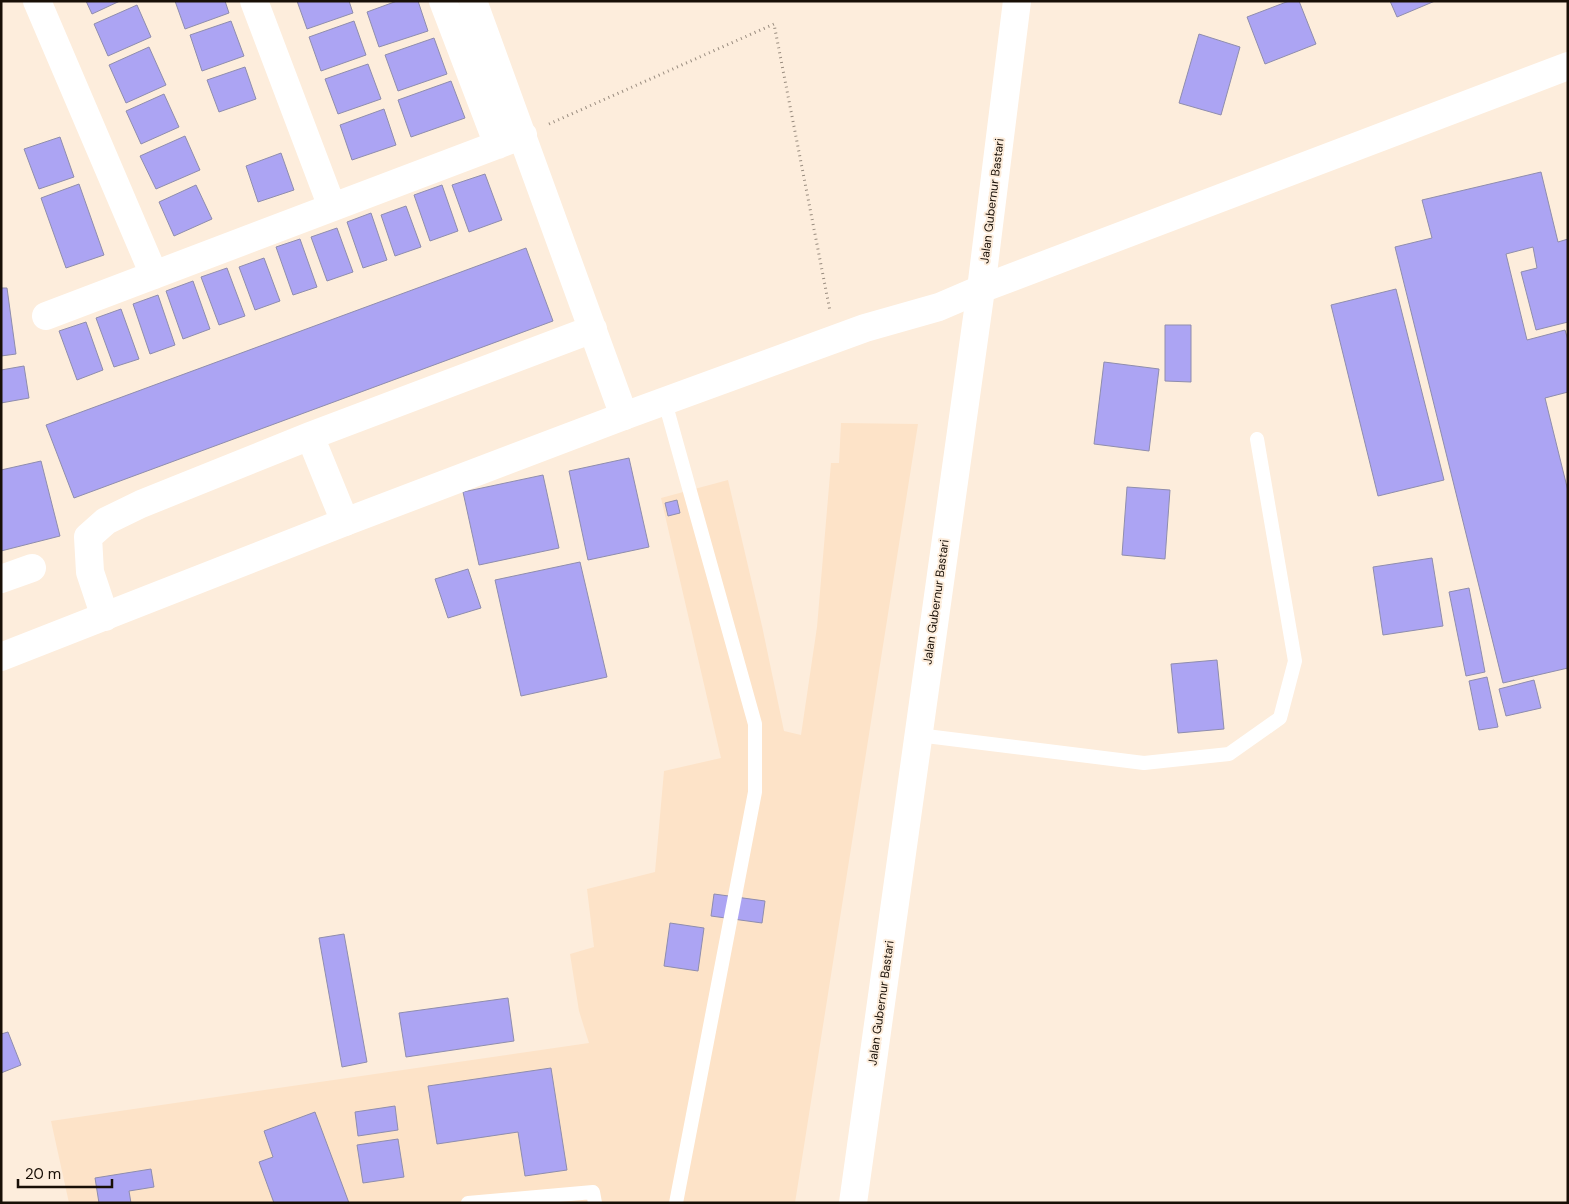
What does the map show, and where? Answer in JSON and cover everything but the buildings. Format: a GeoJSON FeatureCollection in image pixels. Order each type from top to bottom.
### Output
{"type":"FeatureCollection","features":[{"type":"Feature","properties":{"kind":"main road"},"geometry":{"type":"LineString","coordinates":[[37,1],[154,275]]}},
{"type":"Feature","properties":{"kind":"main road"},"geometry":{"type":"LineString","coordinates":[[254,1],[332,208]]}},
{"type":"Feature","properties":{"kind":"main road"},"geometry":{"type":"LineString","coordinates":[[443,1],[498,144]]}},
{"type":"Feature","properties":{"kind":"main road"},"geometry":{"type":"LineString","coordinates":[[473,1],[624,416]]}},
{"type":"Feature","properties":{"kind":"main road","name":"Jalan Gubernur Bastari"},"geometry":{"type":"LineString","coordinates":[[853,1203],[981,289],[1017,1]]}},
{"type":"Feature","properties":{"kind":"main road"},"geometry":{"type":"LineString","coordinates":[[1,657],[345,522],[624,416],[836,338],[939,306],[1568,66]]}},
{"type":"Feature","properties":{"kind":"main road"},"geometry":{"type":"LineString","coordinates":[[46,316],[523,135]]}},
{"type":"Feature","properties":{"kind":"main road"},"geometry":{"type":"LineString","coordinates":[[105,617],[90,572],[88,536],[106,520],[310,436],[593,329]]}},
{"type":"Feature","properties":{"kind":"main road"},"geometry":{"type":"LineString","coordinates":[[310,436],[345,522]]}},
{"type":"Feature","properties":{"kind":"main road"},"geometry":{"type":"LineString","coordinates":[[1,579],[32,568]]}},
{"type":"Feature","properties":{"kind":"lane"},"geometry":{"type":"LineString","coordinates":[[665,402],[755,724],[755,792],[676,1203]]}},
{"type":"Feature","properties":{"kind":"lane"},"geometry":{"type":"LineString","coordinates":[[918,735],[1144,763],[1229,754],[1280,718],[1295,661],[1257,439]]}},
{"type":"Feature","properties":{"kind":"lane"},"geometry":{"type":"LineString","coordinates":[[468,1203],[593,1192],[594,1203]]}},
{"type":"Feature","properties":{"kind":"path"},"geometry":{"type":"LineString","coordinates":[[523,135],[774,24],[836,338]]}},
{"type":"Feature","properties":{"kind":"shaded area"},"geometry":{"type":"Polygon","coordinates":[[[841,423],[918,424],[795,1203],[69,1203],[51,1121],[589,1043],[579,1011],[570,954],[594,947],[587,889],[655,872],[664,771],[721,758],[661,498],[728,480],[784,731],[801,735],[817,627],[831,463],[839,463],[841,423]]]}}]}
